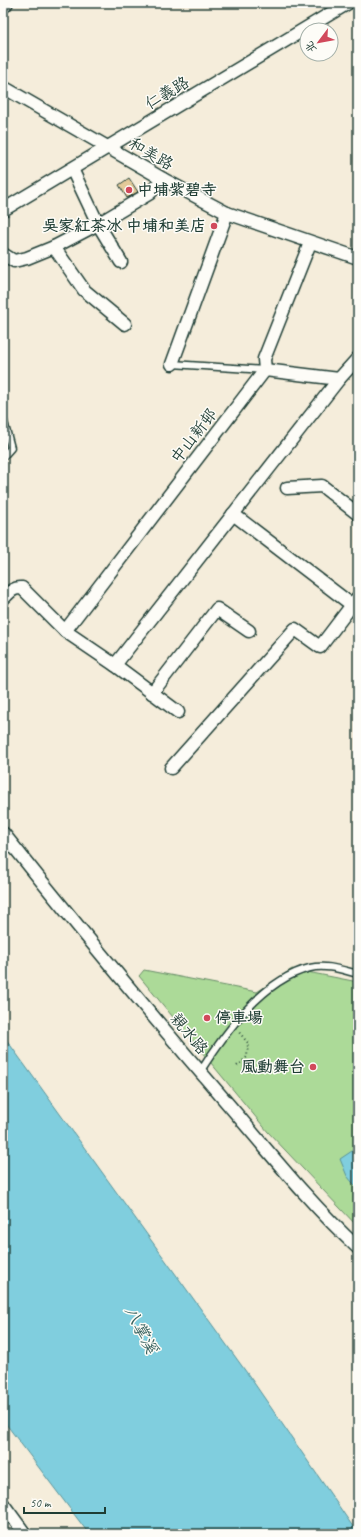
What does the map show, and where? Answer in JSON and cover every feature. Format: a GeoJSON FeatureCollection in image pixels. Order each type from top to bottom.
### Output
{"type":"FeatureCollection","features":[{"type":"Feature","properties":{"kind":"street","name":"仁義路"},"geometry":{"type":"LineString","coordinates":[[3,210],[348,3]]}},
{"type":"Feature","properties":{"kind":"street","name":"和美路"},"geometry":{"type":"LineString","coordinates":[[3,88],[163,179],[227,213],[310,243],[358,258]]}},
{"type":"Feature","properties":{"kind":"street"},"geometry":{"type":"LineString","coordinates":[[72,169],[98,224],[121,262]]}},
{"type":"Feature","properties":{"kind":"street"},"geometry":{"type":"LineString","coordinates":[[3,254],[14,261],[27,258],[54,247],[98,224],[150,193],[163,179]]}},
{"type":"Feature","properties":{"kind":"street"},"geometry":{"type":"LineString","coordinates":[[172,364],[227,213]]}},
{"type":"Feature","properties":{"kind":"street"},"geometry":{"type":"LineString","coordinates":[[310,243],[264,359],[265,370],[339,379]]}},
{"type":"Feature","properties":{"kind":"street"},"geometry":{"type":"LineString","coordinates":[[54,247],[84,290],[125,324]]}},
{"type":"Feature","properties":{"kind":"street"},"geometry":{"type":"LineString","coordinates":[[115,665],[339,379],[358,358]]}},
{"type":"Feature","properties":{"kind":"street","name":"中山新邨"},"geometry":{"type":"LineString","coordinates":[[65,631],[265,370]]}},
{"type":"Feature","properties":{"kind":"street"},"geometry":{"type":"LineString","coordinates":[[287,488],[322,486],[358,514]]}},
{"type":"Feature","properties":{"kind":"street"},"geometry":{"type":"LineString","coordinates":[[170,768],[295,629],[320,646],[355,601],[233,514]]}},
{"type":"Feature","properties":{"kind":"street"},"geometry":{"type":"LineString","coordinates":[[3,599],[11,590],[17,587],[22,588],[65,631],[115,665],[178,712]]}},
{"type":"Feature","properties":{"kind":"street"},"geometry":{"type":"LineString","coordinates":[[152,693],[217,609],[249,631]]}},
{"type":"Feature","properties":{"kind":"street","name":"親水路"},"geometry":{"type":"LineString","coordinates":[[3,833],[52,895],[200,1072],[329,1221],[358,1248]]}},
{"type":"Feature","properties":{"kind":"street"},"geometry":{"type":"LineString","coordinates":[[3,1504],[25,1534]]}},
{"type":"Feature","properties":{"kind":"lane"},"geometry":{"type":"LineString","coordinates":[[172,364],[265,370]]}},
{"type":"Feature","properties":{"kind":"lane"},"geometry":{"type":"LineString","coordinates":[[3,418],[11,448],[3,457]]}},
{"type":"Feature","properties":{"kind":"lane"},"geometry":{"type":"LineString","coordinates":[[200,1072],[209,1058],[252,1004],[276,984],[295,973],[310,968],[328,967],[358,974]]}},
{"type":"Feature","properties":{"kind":"path"},"geometry":{"type":"LineString","coordinates":[[234,1026],[248,1043],[247,1057],[237,1066]]}},
{"type":"Feature","properties":{"kind":"green space"},"geometry":{"type":"Polygon","coordinates":[[[292,969],[358,982],[358,1227],[268,1132],[139,976],[144,970],[257,992],[292,969]]]}},
{"type":"Feature","properties":{"kind":"water","name":"八掌溪"},"geometry":{"type":"Polygon","coordinates":[[[3,1035],[252,1380],[358,1534],[89,1534],[3,1420],[3,1035]]]}},
{"type":"Feature","properties":{"kind":"water"},"geometry":{"type":"Polygon","coordinates":[[[358,1147],[358,1189],[347,1176],[340,1159],[358,1147]]]}},
{"type":"Feature","properties":{"kind":"building","name":"中埔紫碧寺"},"geometry":{"type":"Polygon","coordinates":[[[129,178],[138,192],[127,198],[119,185],[129,178]]]}},
{"type":"Feature","properties":{"kind":"place","name":"中埔紫碧寺"},"geometry":{"type":"Point","coordinates":[129,190]}},
{"type":"Feature","properties":{"kind":"place","name":"吳家紅茶冰 中埔和美店"},"geometry":{"type":"Point","coordinates":[214,226]}},
{"type":"Feature","properties":{"kind":"place","name":"停車場"},"geometry":{"type":"Point","coordinates":[207,1018]}},
{"type":"Feature","properties":{"kind":"place","name":"風動舞台"},"geometry":{"type":"Point","coordinates":[313,1067]}}]}
